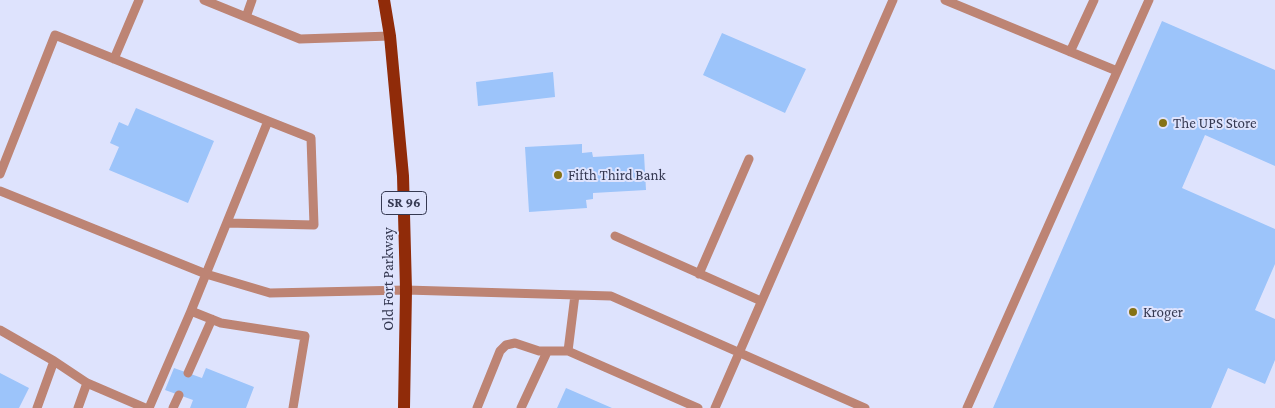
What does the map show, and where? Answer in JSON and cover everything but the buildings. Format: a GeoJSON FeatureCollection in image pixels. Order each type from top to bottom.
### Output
{"type":"FeatureCollection","features":[{"type":"Feature","properties":{"kind":"main road","name":"Old Fort Parkway"},"geometry":{"type":"LineString","coordinates":[[384,0],[390,36],[403,176],[406,290],[404,408]]}},
{"type":"Feature","properties":{"kind":"lane"},"geometry":{"type":"LineString","coordinates":[[114,59],[138,0]]}},
{"type":"Feature","properties":{"kind":"lane"},"geometry":{"type":"LineString","coordinates":[[204,0],[300,39],[390,36]]}},
{"type":"Feature","properties":{"kind":"lane"},"geometry":{"type":"LineString","coordinates":[[246,17],[252,0]]}},
{"type":"Feature","properties":{"kind":"lane"},"geometry":{"type":"LineString","coordinates":[[715,408],[893,0]]}},
{"type":"Feature","properties":{"kind":"lane"},"geometry":{"type":"LineString","coordinates":[[945,0],[1117,72]]}},
{"type":"Feature","properties":{"kind":"lane"},"geometry":{"type":"LineString","coordinates":[[1070,52],[1094,0]]}},
{"type":"Feature","properties":{"kind":"lane"},"geometry":{"type":"LineString","coordinates":[[967,408],[1149,0]]}},
{"type":"Feature","properties":{"kind":"lane"},"geometry":{"type":"LineString","coordinates":[[0,174],[55,35],[311,138],[314,225],[226,223]]}},
{"type":"Feature","properties":{"kind":"lane"},"geometry":{"type":"LineString","coordinates":[[150,408],[268,121]]}},
{"type":"Feature","properties":{"kind":"lane"},"geometry":{"type":"LineString","coordinates":[[699,274],[749,159]]}},
{"type":"Feature","properties":{"kind":"lane"},"geometry":{"type":"LineString","coordinates":[[0,191],[206,274],[270,293],[406,290],[612,296],[865,408]]}},
{"type":"Feature","properties":{"kind":"lane"},"geometry":{"type":"LineString","coordinates":[[614,236],[761,300]]}},
{"type":"Feature","properties":{"kind":"lane"},"geometry":{"type":"LineString","coordinates":[[568,351],[576,295]]}},
{"type":"Feature","properties":{"kind":"lane"},"geometry":{"type":"LineString","coordinates":[[191,311],[221,323],[305,336],[293,408]]}},
{"type":"Feature","properties":{"kind":"lane"},"geometry":{"type":"LineString","coordinates":[[188,373],[212,319]]}},
{"type":"Feature","properties":{"kind":"lane"},"geometry":{"type":"LineString","coordinates":[[0,330],[54,361],[87,383],[145,408]]}},
{"type":"Feature","properties":{"kind":"lane"},"geometry":{"type":"LineString","coordinates":[[477,408],[500,351],[506,345],[515,343],[531,350],[547,352],[568,351],[698,408]]}},
{"type":"Feature","properties":{"kind":"lane"},"geometry":{"type":"LineString","coordinates":[[521,408],[547,352]]}},
{"type":"Feature","properties":{"kind":"lane"},"geometry":{"type":"LineString","coordinates":[[36,408],[54,361]]}},
{"type":"Feature","properties":{"kind":"lane"},"geometry":{"type":"LineString","coordinates":[[78,408],[87,383]]}},
{"type":"Feature","properties":{"kind":"lane"},"geometry":{"type":"LineString","coordinates":[[173,408],[179,395]]}},
{"type":"Feature","properties":{"kind":"place","name":"The UPS Store"},"geometry":{"type":"Point","coordinates":[1163,123]}},
{"type":"Feature","properties":{"kind":"place","name":"Fifth Third Bank"},"geometry":{"type":"Point","coordinates":[558,175]}},
{"type":"Feature","properties":{"kind":"place","name":"Kroger"},"geometry":{"type":"Point","coordinates":[1133,312]}}]}
